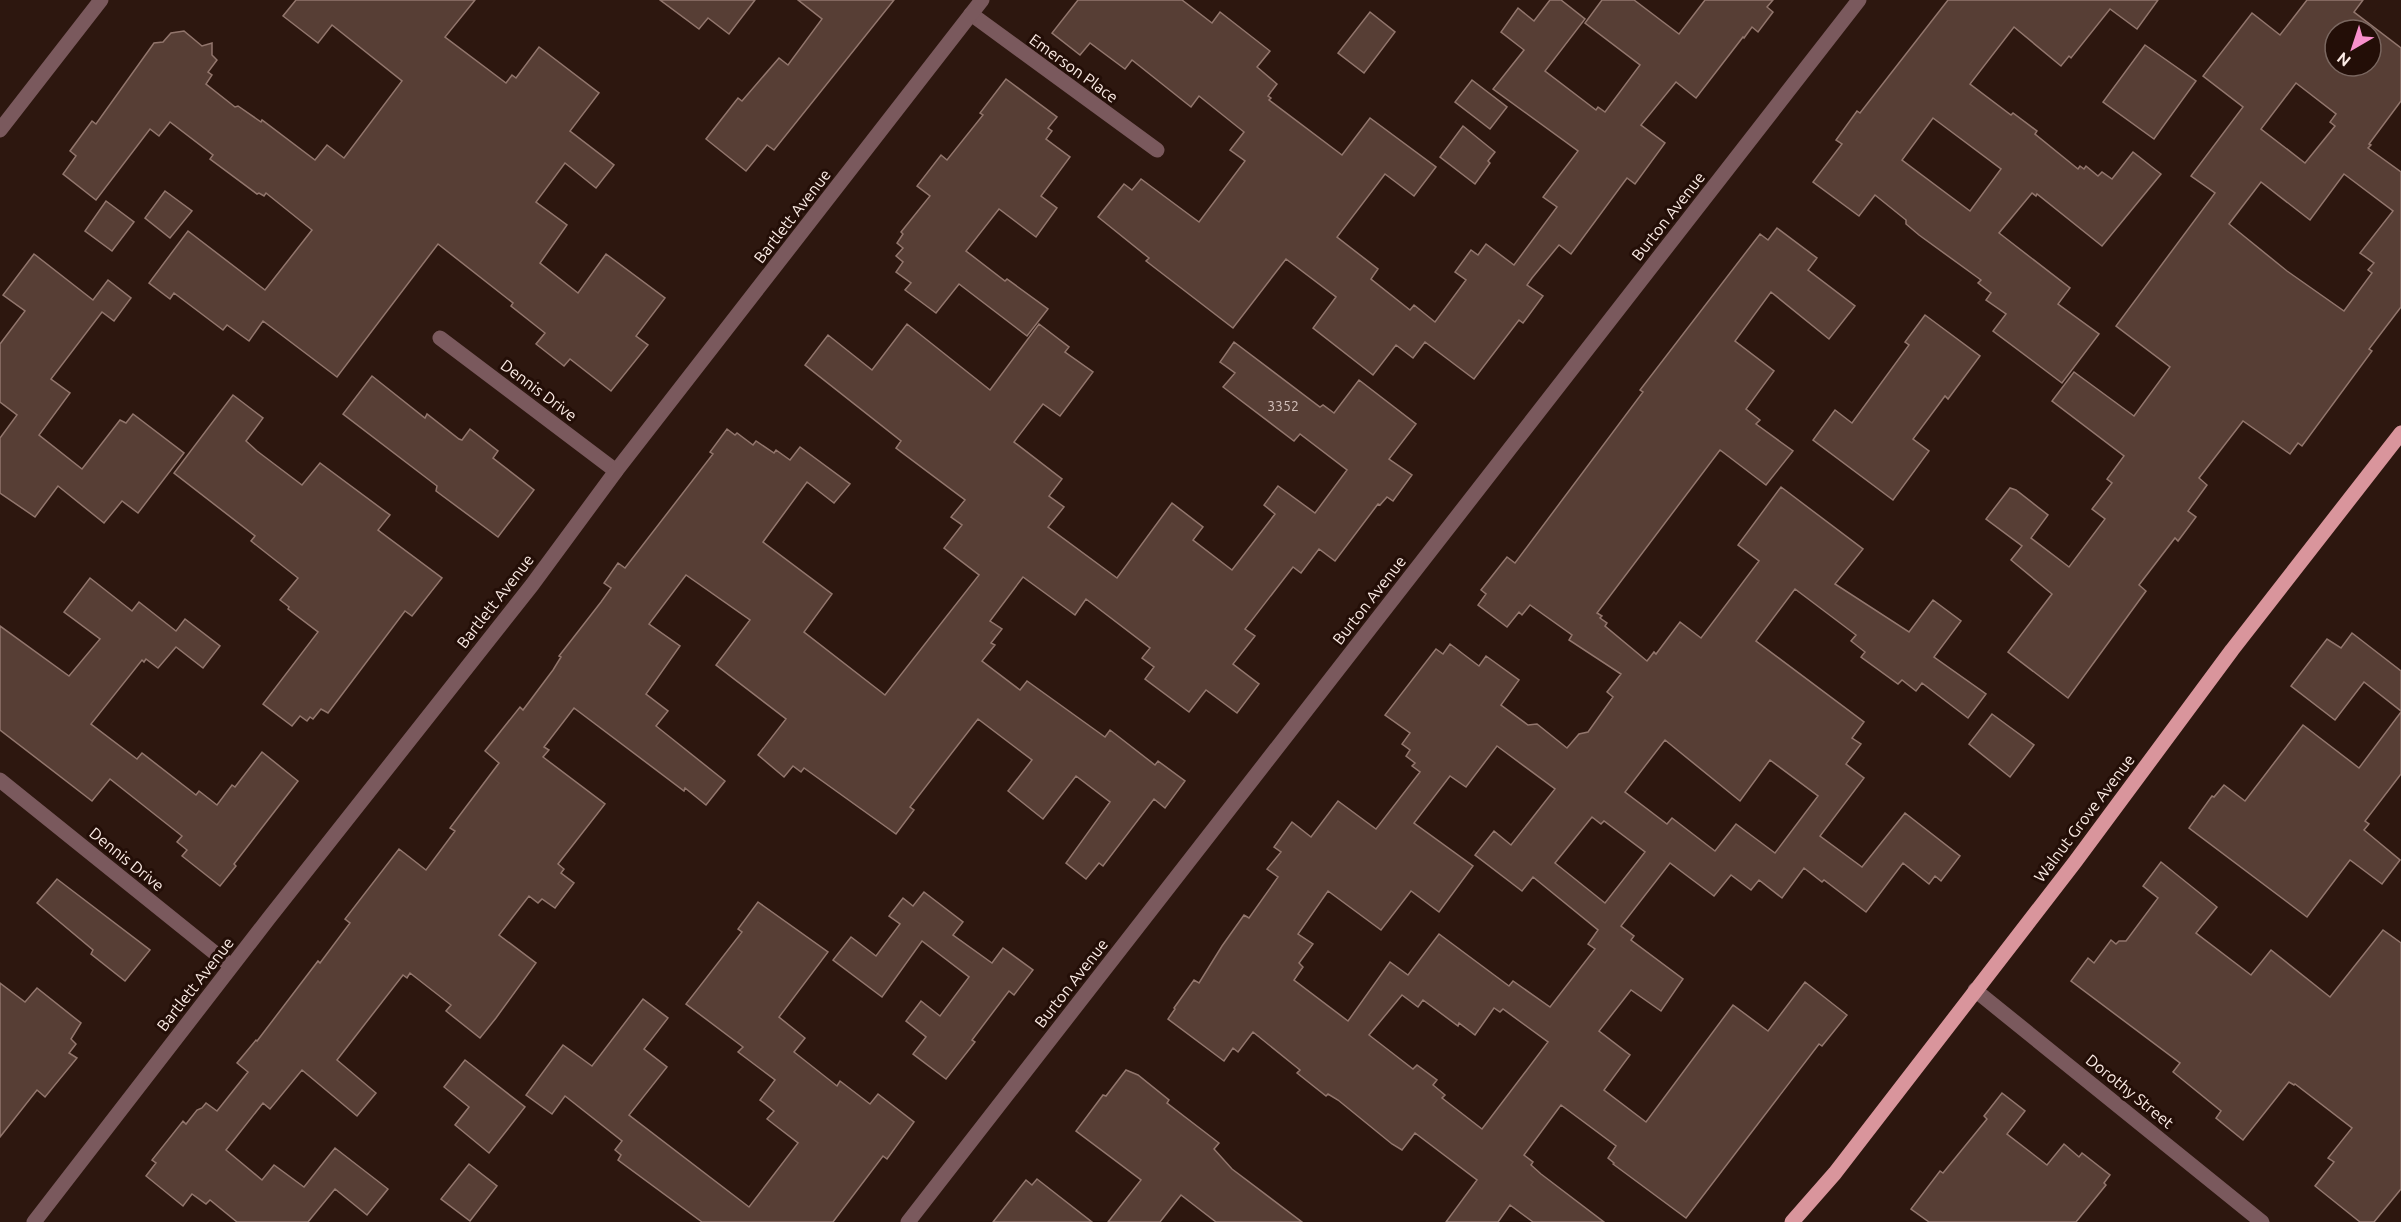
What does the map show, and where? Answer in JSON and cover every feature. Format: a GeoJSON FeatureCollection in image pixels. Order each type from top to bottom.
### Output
{"type":"FeatureCollection","features":[{"type":"Feature","properties":{"kind":"main road","name":"Walnut Grove Avenue"},"geometry":{"type":"LineString","coordinates":[[1792,1222],[1835,1173],[2075,862],[2232,650],[2401,433]]}},
{"type":"Feature","properties":{"kind":"street"},"geometry":{"type":"LineString","coordinates":[[0,130],[101,0]]}},
{"type":"Feature","properties":{"kind":"street","name":"Bartlett Avenue"},"geometry":{"type":"LineString","coordinates":[[34,1222],[231,966],[524,594],[616,471],[982,0]]}},
{"type":"Feature","properties":{"kind":"street","name":"Burton Avenue"},"geometry":{"type":"LineString","coordinates":[[908,1222],[1859,0]]}},
{"type":"Feature","properties":{"kind":"street","name":"Emerson Place"},"geometry":{"type":"LineString","coordinates":[[971,14],[1157,150]]}},
{"type":"Feature","properties":{"kind":"street","name":"Dennis Drive"},"geometry":{"type":"LineString","coordinates":[[440,338],[616,471]]}},
{"type":"Feature","properties":{"kind":"street","name":"Dennis Drive"},"geometry":{"type":"LineString","coordinates":[[0,780],[231,966]]}},
{"type":"Feature","properties":{"kind":"street","name":"Dorothy Street"},"geometry":{"type":"LineString","coordinates":[[1975,990],[2262,1222]]}},
{"type":"Feature","properties":{"kind":"building"},"geometry":{"type":"Polygon","coordinates":[[[296,0],[475,0],[445,37],[506,83],[512,75],[516,78],[539,47],[599,93],[570,131],[614,165],[596,188],[565,163],[536,202],[567,225],[540,263],[578,293],[606,254],[665,298],[636,336],[648,345],[611,391],[570,359],[564,366],[536,344],[545,333],[511,306],[513,303],[438,244],[337,377],[263,321],[249,341],[227,325],[223,330],[174,293],[170,299],[149,283],[188,231],[265,290],[312,230],[266,193],[264,196],[257,194],[210,159],[213,155],[170,122],[159,136],[150,129],[96,200],[63,174],[76,156],[70,151],[92,121],[96,124],[154,43],[163,42],[171,33],[184,31],[202,46],[212,43],[212,55],[217,60],[208,72],[212,75],[206,84],[235,107],[238,106],[261,122],[262,120],[315,160],[327,145],[344,158],[402,81],[332,25],[318,43],[283,16],[296,0]]]}},
{"type":"Feature","properties":{"kind":"building"},"geometry":{"type":"Polygon","coordinates":[[[660,0],[755,0],[729,34],[708,18],[699,29],[660,0]]]}},
{"type":"Feature","properties":{"kind":"building"},"geometry":{"type":"Polygon","coordinates":[[[798,0],[894,0],[774,150],[767,145],[746,171],[706,139],[738,98],[742,101],[779,58],[788,65],[822,19],[798,0]]]}},
{"type":"Feature","properties":{"kind":"building"},"geometry":{"type":"Polygon","coordinates":[[[1078,0],[1182,0],[1212,23],[1220,12],[1270,51],[1257,67],[1277,84],[1268,96],[1271,98],[1269,100],[1342,155],[1370,118],[1436,167],[1414,196],[1385,174],[1337,237],[1378,269],[1371,279],[1410,310],[1414,305],[1435,322],[1466,280],[1455,272],[1471,250],[1478,255],[1486,244],[1514,265],[1557,207],[1543,197],[1578,151],[1493,89],[1524,50],[1501,32],[1518,8],[1534,21],[1550,0],[1561,0],[1585,19],[1545,71],[1596,110],[1598,107],[1605,112],[1640,65],[1585,23],[1602,0],[1634,0],[1679,34],[1705,0],[1773,0],[1767,7],[1773,12],[1758,32],[1752,27],[1743,37],[1696,98],[1676,82],[1641,125],[1665,143],[1635,184],[1627,178],[1571,254],[1559,245],[1532,278],[1527,285],[1543,296],[1523,323],[1519,320],[1474,379],[1425,342],[1413,358],[1396,345],[1373,375],[1313,328],[1336,297],[1286,259],[1233,328],[1146,261],[1149,258],[1098,217],[1124,184],[1132,190],[1141,179],[1199,222],[1245,161],[1230,150],[1244,132],[1199,96],[1191,107],[1132,60],[1125,69],[1090,43],[1080,55],[1052,33],[1078,0]]]}},
{"type":"Feature","properties":{"kind":"building"},"geometry":{"type":"Polygon","coordinates":[[[1948,0],[2158,0],[2137,29],[2110,9],[2071,58],[2069,56],[2061,66],[2014,27],[1970,84],[2011,115],[2013,113],[2037,131],[2035,134],[2078,169],[2080,166],[2084,169],[2086,166],[2098,176],[2102,172],[2112,179],[2133,152],[2161,174],[2102,246],[2037,194],[2036,196],[2032,193],[1999,233],[2070,288],[2058,304],[2099,334],[2062,383],[1993,331],[2006,314],[1986,300],[1991,293],[1978,283],[1981,280],[1919,235],[1906,224],[1906,220],[1875,195],[1859,216],[1813,182],[1842,144],[1836,140],[1857,111],[1860,113],[1948,0]],[[1933,118],[1902,160],[1970,211],[2001,169],[1933,118]]]}},
{"type":"Feature","properties":{"kind":"building"},"geometry":{"type":"Polygon","coordinates":[[[2307,0],[2363,0],[2354,12],[2362,18],[2323,18],[2323,78],[2383,78],[2383,34],[2401,48],[2401,101],[2368,148],[2401,172],[2401,307],[2369,349],[2372,351],[2302,446],[2298,443],[2290,454],[2243,421],[2199,478],[2207,485],[2188,511],[2196,517],[2178,541],[2175,538],[2139,585],[2146,591],[2068,698],[2008,652],[2052,594],[2011,560],[2022,546],[1986,519],[2010,488],[2016,490],[2048,515],[2031,538],[2069,567],[2105,519],[2092,509],[2112,483],[2107,479],[2124,456],[2052,401],[2074,372],[2134,416],[2170,367],[2116,326],[2215,193],[2191,176],[2243,107],[2203,76],[2252,13],[2280,35],[2307,0]],[[2296,83],[2261,129],[2305,163],[2335,126],[2330,122],[2336,114],[2296,83]],[[2344,174],[2310,220],[2261,182],[2229,224],[2287,271],[2344,311],[2372,273],[2368,270],[2374,263],[2360,253],[2393,211],[2344,174]]]}},
{"type":"Feature","properties":{"kind":"building"},"geometry":{"type":"Polygon","coordinates":[[[1370,12],[1395,32],[1364,73],[1338,53],[1370,12]]]}},
{"type":"Feature","properties":{"kind":"building"},"geometry":{"type":"Polygon","coordinates":[[[2145,45],[2196,81],[2154,139],[2103,102],[2145,45]]]}},
{"type":"Feature","properties":{"kind":"building"},"geometry":{"type":"Polygon","coordinates":[[[1006,79],[1057,117],[1048,128],[1052,131],[1046,139],[1070,157],[1041,196],[1057,208],[1036,237],[999,209],[966,251],[1005,281],[1007,279],[1048,309],[1027,336],[959,284],[936,313],[905,290],[911,283],[896,272],[903,262],[896,256],[903,248],[897,243],[903,234],[901,232],[930,196],[917,186],[941,155],[947,160],[983,115],[980,113],[1006,79]]]}},
{"type":"Feature","properties":{"kind":"building"},"geometry":{"type":"Polygon","coordinates":[[[1472,80],[1507,107],[1490,129],[1455,102],[1472,80]]]}},
{"type":"Feature","properties":{"kind":"building"},"geometry":{"type":"Polygon","coordinates":[[[1463,126],[1495,152],[1475,184],[1440,157],[1463,126]]]}},
{"type":"Feature","properties":{"kind":"building"},"geometry":{"type":"Polygon","coordinates":[[[165,191],[192,211],[170,238],[145,218],[165,191]]]}},
{"type":"Feature","properties":{"kind":"building"},"geometry":{"type":"Polygon","coordinates":[[[106,201],[134,222],[112,251],[85,231],[106,201]]]}},
{"type":"Feature","properties":{"kind":"building"},"geometry":{"type":"Polygon","coordinates":[[[1777,228],[1817,258],[1808,270],[1855,306],[1829,339],[1771,292],[1735,341],[1774,371],[1746,409],[1760,420],[1756,424],[1793,451],[1766,485],[1720,450],[1597,613],[1607,623],[1605,626],[1647,661],[1654,652],[1656,654],[1680,622],[1701,638],[1759,561],[1738,545],[1781,487],[1863,549],[1835,584],[1909,632],[1933,600],[1961,621],[1934,657],[1986,694],[1968,718],[1922,683],[1916,691],[1902,680],[1898,684],[1861,657],[1865,652],[1851,641],[1856,635],[1795,589],[1756,641],[1864,722],[1852,738],[1861,744],[1846,764],[1864,778],[1820,836],[1862,867],[1905,813],[1960,856],[1941,881],[1935,876],[1929,884],[1903,863],[1866,912],[1804,868],[1782,898],[1759,880],[1751,890],[1731,875],[1714,896],[1670,863],[1621,926],[1634,936],[1631,940],[1683,979],[1661,1011],[1631,990],[1599,1031],[1630,1055],[1604,1090],[1646,1122],[1733,1005],[1768,1031],[1805,982],[1847,1015],[1822,1046],[1819,1044],[1686,1218],[1613,1164],[1608,1158],[1616,1146],[1561,1105],[1524,1155],[1533,1162],[1531,1165],[1541,1174],[1604,1222],[1533,1222],[1510,1205],[1498,1222],[1446,1222],[1477,1180],[1415,1133],[1402,1150],[1392,1144],[1338,1100],[1328,1094],[1326,1096],[1297,1073],[1300,1070],[1253,1032],[1238,1052],[1233,1048],[1224,1061],[1168,1019],[1194,980],[1199,983],[1244,915],[1249,918],[1278,877],[1267,869],[1281,852],[1274,847],[1292,822],[1311,837],[1338,801],[1376,829],[1420,772],[1412,766],[1415,763],[1406,756],[1410,750],[1402,744],[1410,733],[1385,715],[1436,649],[1443,654],[1450,644],[1479,666],[1486,656],[1519,680],[1501,705],[1528,725],[1537,724],[1567,748],[1579,734],[1588,732],[1613,697],[1607,692],[1621,674],[1569,640],[1572,635],[1530,605],[1522,615],[1519,612],[1507,627],[1478,605],[1486,594],[1481,590],[1507,557],[1515,563],[1643,392],[1640,390],[1760,234],[1768,240],[1777,228]],[[1665,740],[1625,792],[1667,824],[1672,818],[1715,851],[1736,824],[1775,853],[1818,796],[1770,760],[1740,801],[1665,740]],[[1497,746],[1466,787],[1450,776],[1414,823],[1473,866],[1439,912],[1411,891],[1381,930],[1328,891],[1298,934],[1313,944],[1299,963],[1303,967],[1294,980],[1348,1021],[1390,962],[1408,975],[1439,934],[1509,986],[1513,981],[1550,1007],[1595,949],[1588,944],[1598,930],[1533,877],[1522,891],[1475,855],[1494,831],[1511,845],[1555,789],[1497,746]],[[1592,817],[1555,863],[1605,903],[1645,852],[1604,821],[1601,824],[1592,817]],[[1402,995],[1369,1035],[1413,1069],[1417,1065],[1437,1080],[1433,1085],[1445,1095],[1442,1098],[1482,1129],[1548,1042],[1503,1009],[1500,1012],[1494,1008],[1475,1035],[1459,1023],[1458,1026],[1423,1000],[1418,1007],[1402,995]]]}},
{"type":"Feature","properties":{"kind":"building"},"geometry":{"type":"Polygon","coordinates":[[[34,254],[93,300],[108,280],[131,298],[114,321],[102,312],[51,379],[70,393],[39,435],[82,469],[120,420],[126,423],[133,414],[184,453],[138,513],[122,501],[104,523],[58,486],[35,517],[0,493],[0,438],[17,415],[0,402],[0,344],[25,311],[3,295],[34,254]]]}},
{"type":"Feature","properties":{"kind":"building"},"geometry":{"type":"Polygon","coordinates":[[[1925,315],[1980,356],[1948,399],[1945,396],[1913,439],[1929,451],[1893,500],[1813,440],[1835,410],[1852,423],[1909,345],[1905,342],[1925,315]]]}},
{"type":"Feature","properties":{"kind":"building"},"geometry":{"type":"Polygon","coordinates":[[[907,324],[990,390],[1039,324],[1069,347],[1065,352],[1093,372],[1060,416],[1043,404],[1014,442],[1062,479],[1049,496],[1064,507],[1048,527],[1117,578],[1172,503],[1203,527],[1193,540],[1232,570],[1275,514],[1264,505],[1278,486],[1315,513],[1347,470],[1300,434],[1294,441],[1223,387],[1235,373],[1220,362],[1234,342],[1320,407],[1323,405],[1334,413],[1359,380],[1416,424],[1389,459],[1412,475],[1393,501],[1387,497],[1380,505],[1378,504],[1335,561],[1319,549],[1301,573],[1293,567],[1245,629],[1255,636],[1233,664],[1259,684],[1237,713],[1206,690],[1189,712],[1145,679],[1154,667],[1142,658],[1150,648],[1086,599],[1075,615],[1023,577],[990,621],[1002,629],[991,643],[995,645],[982,661],[1020,690],[1027,681],[1105,737],[1110,730],[1155,765],[1158,761],[1185,781],[1165,808],[1154,799],[1103,866],[1099,863],[1086,879],[1066,863],[1110,802],[1076,776],[1043,819],[1008,791],[1032,760],[978,719],[910,807],[914,810],[896,834],[804,768],[801,772],[793,766],[784,777],[758,755],[786,719],[716,665],[750,620],[686,575],[649,624],[680,646],[646,694],[668,711],[656,726],[725,781],[706,805],[574,708],[544,747],[549,750],[543,757],[605,804],[558,864],[564,869],[561,873],[574,883],[555,908],[542,899],[538,903],[529,896],[499,935],[536,963],[496,1018],[480,1038],[446,1011],[451,1005],[410,973],[407,978],[403,975],[337,1060],[376,1093],[357,1116],[302,1070],[270,1109],[263,1103],[226,1150],[262,1180],[274,1165],[304,1187],[335,1148],[388,1189],[367,1215],[335,1189],[308,1222],[237,1222],[210,1200],[206,1204],[192,1194],[183,1206],[146,1176],[156,1163],[152,1160],[183,1121],[186,1124],[206,1103],[217,1111],[248,1072],[237,1063],[257,1041],[318,961],[320,963],[350,923],[345,919],[399,849],[426,870],[455,831],[450,828],[499,763],[485,751],[520,707],[523,710],[553,670],[561,657],[559,656],[611,588],[604,583],[618,563],[625,568],[713,454],[710,452],[727,429],[735,435],[737,433],[753,445],[756,441],[774,453],[776,450],[790,460],[800,447],[850,484],[834,503],[807,482],[763,542],[832,594],[804,632],[885,695],[979,575],[944,548],[962,525],[951,517],[965,500],[896,448],[901,441],[805,365],[828,335],[872,370],[907,324]]]}},
{"type":"Feature","properties":{"kind":"building"},"geometry":{"type":"Polygon","coordinates":[[[372,376],[425,418],[427,414],[459,439],[462,440],[470,429],[498,451],[493,458],[534,490],[498,537],[436,491],[437,486],[343,414],[372,376]]]}},
{"type":"Feature","properties":{"kind":"building"},"geometry":{"type":"Polygon","coordinates":[[[233,395],[263,418],[246,441],[257,451],[302,485],[320,463],[390,515],[378,530],[442,578],[412,616],[405,611],[328,713],[321,709],[313,719],[310,717],[307,721],[300,716],[292,726],[263,704],[318,632],[280,600],[298,578],[251,541],[255,536],[174,473],[233,395]]]}},
{"type":"Feature","properties":{"kind":"building"},"geometry":{"type":"Polygon","coordinates":[[[90,578],[132,611],[139,602],[176,631],[185,619],[220,646],[203,668],[176,647],[158,668],[146,659],[144,662],[142,660],[91,724],[137,759],[142,753],[196,795],[199,791],[217,805],[232,785],[235,787],[262,752],[298,781],[234,864],[236,866],[220,886],[182,856],[187,850],[177,842],[182,836],[110,779],[92,801],[0,730],[0,626],[69,676],[100,639],[64,612],[90,578]]]}},
{"type":"Feature","properties":{"kind":"building"},"geometry":{"type":"Polygon","coordinates":[[[2352,633],[2401,671],[2401,711],[2364,682],[2335,720],[2291,686],[2327,639],[2341,648],[2352,633]]]}},
{"type":"Feature","properties":{"kind":"building"},"geometry":{"type":"Polygon","coordinates":[[[2401,712],[2401,774],[2365,821],[2369,824],[2364,830],[2400,860],[2382,884],[2350,860],[2307,917],[2189,828],[2212,796],[2214,797],[2224,785],[2245,801],[2303,725],[2359,768],[2401,712]]]}},
{"type":"Feature","properties":{"kind":"building"},"geometry":{"type":"Polygon","coordinates":[[[1992,714],[2034,745],[2010,777],[1969,744],[1992,714]]]}},
{"type":"Feature","properties":{"kind":"building"},"geometry":{"type":"Polygon","coordinates":[[[2161,862],[2217,907],[2196,933],[2251,975],[2271,950],[2330,997],[2383,930],[2401,943],[2401,1189],[2374,1222],[2360,1222],[2315,1186],[2334,1162],[2328,1158],[2352,1128],[2295,1084],[2289,1082],[2243,1140],[2216,1118],[2221,1111],[2173,1072],[2180,1063],[2071,981],[2088,958],[2094,963],[2111,940],[2116,944],[2119,941],[2126,941],[2158,898],[2143,886],[2161,862]]]}},
{"type":"Feature","properties":{"kind":"building"},"geometry":{"type":"Polygon","coordinates":[[[57,879],[150,950],[125,981],[91,954],[93,950],[37,903],[57,879]]]}},
{"type":"Feature","properties":{"kind":"building"},"geometry":{"type":"Polygon","coordinates":[[[924,892],[963,922],[953,935],[992,963],[1003,948],[1033,970],[1014,995],[1009,991],[972,1040],[975,1042],[946,1079],[913,1054],[926,1037],[906,1021],[921,1001],[940,1016],[969,977],[922,941],[882,997],[833,960],[851,937],[876,956],[900,924],[889,916],[903,898],[913,906],[924,892]]]}},
{"type":"Feature","properties":{"kind":"building"},"geometry":{"type":"Polygon","coordinates":[[[758,902],[828,952],[779,1017],[805,1038],[794,1052],[837,1086],[840,1081],[870,1104],[878,1094],[914,1122],[887,1159],[883,1156],[833,1222],[702,1222],[618,1160],[621,1155],[615,1150],[622,1141],[565,1096],[552,1114],[526,1095],[563,1045],[592,1066],[643,999],[668,1018],[644,1049],[667,1067],[629,1115],[749,1207],[798,1143],[767,1119],[774,1111],[760,1100],[775,1080],[738,1052],[743,1047],[686,1004],[742,932],[738,929],[758,902]]]}},
{"type":"Feature","properties":{"kind":"building"},"geometry":{"type":"Polygon","coordinates":[[[0,983],[25,1002],[37,988],[81,1023],[71,1039],[76,1044],[69,1053],[77,1058],[45,1097],[37,1090],[0,1137],[0,983]]]}},
{"type":"Feature","properties":{"kind":"building"},"geometry":{"type":"Polygon","coordinates":[[[465,1060],[525,1107],[489,1153],[455,1125],[469,1107],[444,1087],[465,1060]]]}},
{"type":"Feature","properties":{"kind":"building"},"geometry":{"type":"Polygon","coordinates":[[[1126,1070],[1138,1075],[1169,1100],[1167,1103],[1219,1143],[1214,1149],[1232,1169],[1302,1222],[1216,1222],[1181,1195],[1160,1222],[1108,1222],[1141,1180],[1076,1131],[1103,1095],[1106,1096],[1126,1070]]]}},
{"type":"Feature","properties":{"kind":"building"},"geometry":{"type":"Polygon","coordinates":[[[2002,1093],[2025,1111],[2007,1134],[2047,1165],[2064,1144],[2079,1157],[2082,1153],[2110,1175],[2104,1183],[2106,1185],[2076,1222],[1929,1222],[1911,1209],[1940,1171],[1943,1173],[1987,1119],[1984,1116],[2002,1093]]]}},
{"type":"Feature","properties":{"kind":"building"},"geometry":{"type":"Polygon","coordinates":[[[469,1164],[497,1186],[470,1221],[441,1199],[469,1164]]]}},
{"type":"Feature","properties":{"kind":"building"},"geometry":{"type":"Polygon","coordinates":[[[1037,1179],[1092,1222],[993,1222],[1026,1180],[1032,1185],[1037,1179]]]}}]}
